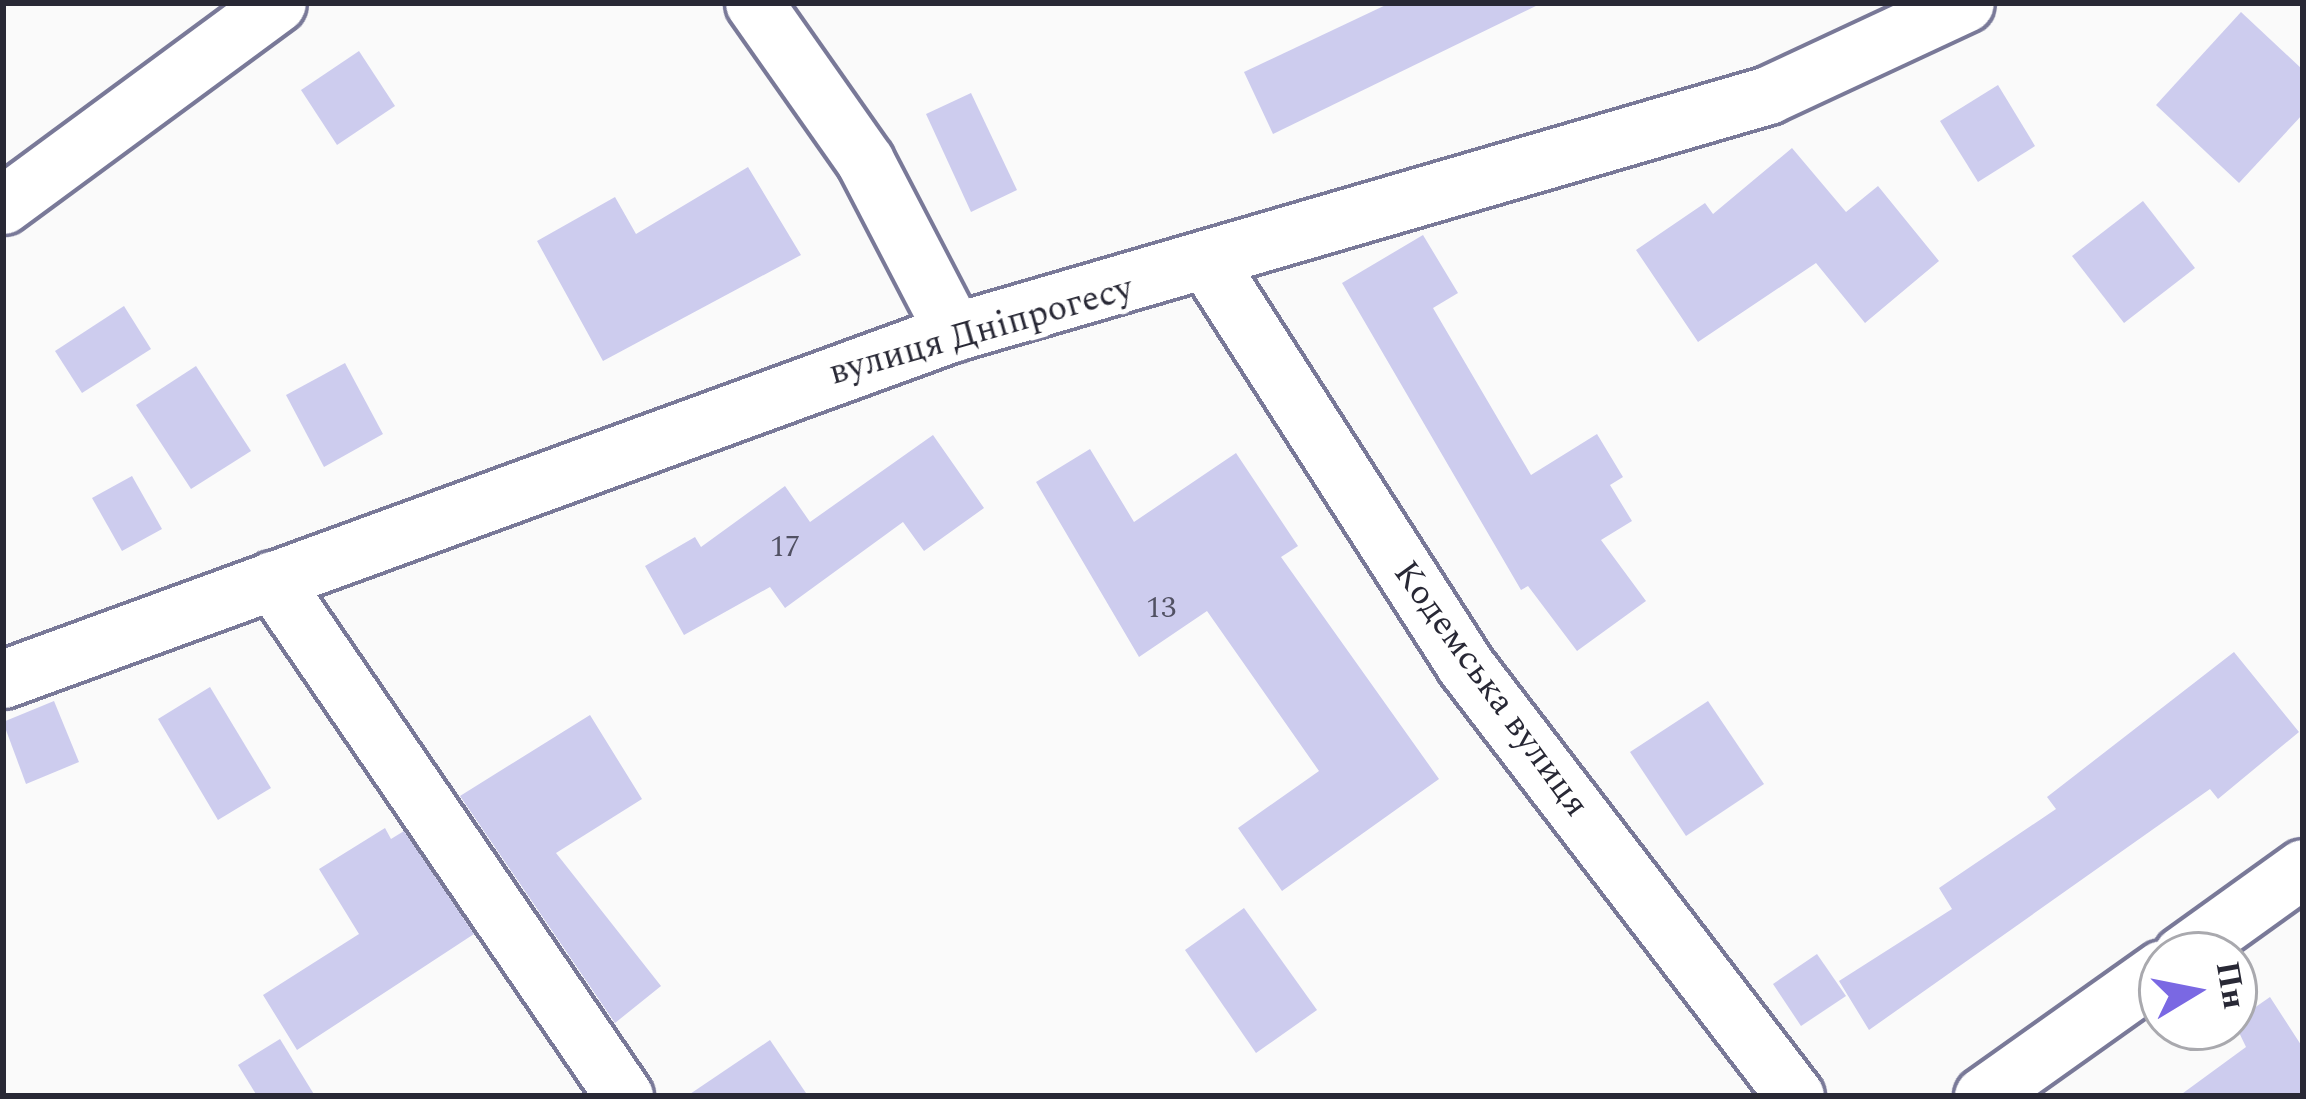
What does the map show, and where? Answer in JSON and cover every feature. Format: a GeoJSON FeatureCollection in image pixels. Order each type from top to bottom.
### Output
{"type":"FeatureCollection","features":[{"type":"Feature","properties":{"kind":"street"},"geometry":{"type":"LineString","coordinates":[[3,205],[277,3]]}},
{"type":"Feature","properties":{"kind":"street"},"geometry":{"type":"LineString","coordinates":[[754,3],[865,160],[954,332]]}},
{"type":"Feature","properties":{"kind":"street","name":"вулиця Дніпрогесу"},"geometry":{"type":"LineString","coordinates":[[3,679],[954,332],[1210,266],[1768,95],[1965,3]]}},
{"type":"Feature","properties":{"kind":"street","name":"Кодемська вулиця"},"geometry":{"type":"LineString","coordinates":[[1210,266],[1465,665],[1795,1096]]}},
{"type":"Feature","properties":{"kind":"street"},"geometry":{"type":"LineString","coordinates":[[272,580],[624,1096]]}},
{"type":"Feature","properties":{"kind":"street"},"geometry":{"type":"LineString","coordinates":[[2215,931],[2303,868]]}},
{"type":"Feature","properties":{"kind":"street"},"geometry":{"type":"LineString","coordinates":[[1983,1096],[2138,986]]}},
{"type":"Feature","properties":{"kind":"building"},"geometry":{"type":"Polygon","coordinates":[[[1390,3],[1542,3],[1273,134],[1244,72],[1390,3]]]}},
{"type":"Feature","properties":{"kind":"building"},"geometry":{"type":"Polygon","coordinates":[[[2241,12],[2303,70],[2303,114],[2239,183],[2156,105],[2241,12]]]}},
{"type":"Feature","properties":{"kind":"building"},"geometry":{"type":"Polygon","coordinates":[[[359,51],[395,106],[337,145],[301,90],[359,51]]]}},
{"type":"Feature","properties":{"kind":"building"},"geometry":{"type":"Polygon","coordinates":[[[1998,85],[2035,146],[1978,182],[1940,121],[1998,85]]]}},
{"type":"Feature","properties":{"kind":"building"},"geometry":{"type":"Polygon","coordinates":[[[971,93],[1017,190],[971,212],[926,114],[971,93]]]}},
{"type":"Feature","properties":{"kind":"building"},"geometry":{"type":"Polygon","coordinates":[[[1792,148],[1846,212],[1878,186],[1939,261],[1865,323],[1816,263],[1698,342],[1636,250],[1705,203],[1713,214],[1792,148]]]}},
{"type":"Feature","properties":{"kind":"building"},"geometry":{"type":"Polygon","coordinates":[[[748,167],[801,255],[603,361],[537,241],[615,197],[636,234],[748,167]]]}},
{"type":"Feature","properties":{"kind":"building"},"geometry":{"type":"Polygon","coordinates":[[[2143,201],[2195,268],[2124,323],[2072,256],[2143,201]]]}},
{"type":"Feature","properties":{"kind":"building"},"geometry":{"type":"Polygon","coordinates":[[[1423,235],[1458,293],[1433,308],[1531,475],[1597,434],[1623,477],[1610,485],[1632,521],[1601,540],[1646,601],[1577,651],[1528,586],[1521,590],[1342,283],[1423,235]]]}},
{"type":"Feature","properties":{"kind":"building"},"geometry":{"type":"Polygon","coordinates":[[[124,306],[151,349],[82,393],[55,351],[124,306]]]}},
{"type":"Feature","properties":{"kind":"building"},"geometry":{"type":"Polygon","coordinates":[[[345,363],[383,434],[324,467],[286,395],[345,363]]]}},
{"type":"Feature","properties":{"kind":"building"},"geometry":{"type":"Polygon","coordinates":[[[196,366],[251,451],[191,489],[136,405],[196,366]]]}},
{"type":"Feature","properties":{"kind":"building"},"geometry":{"type":"Polygon","coordinates":[[[933,435],[984,508],[924,551],[903,522],[785,608],[770,587],[684,635],[645,566],[695,537],[701,547],[785,486],[810,522],[933,435]]]}},
{"type":"Feature","properties":{"kind":"building"},"geometry":{"type":"Polygon","coordinates":[[[1090,449],[1134,522],[1236,453],[1298,546],[1281,557],[1439,779],[1282,891],[1238,828],[1319,771],[1207,611],[1139,657],[1036,482],[1090,449]]]}},
{"type":"Feature","properties":{"kind":"building"},"geometry":{"type":"Polygon","coordinates":[[[132,476],[162,529],[122,551],[92,498],[132,476]]]}},
{"type":"Feature","properties":{"kind":"building"},"geometry":{"type":"Polygon","coordinates":[[[2234,652],[2299,732],[2218,799],[2210,789],[1869,1030],[1839,981],[1952,909],[1939,888],[2056,809],[2047,797],[2234,652]]]}},
{"type":"Feature","properties":{"kind":"building"},"geometry":{"type":"Polygon","coordinates":[[[210,687],[271,788],[218,820],[158,719],[210,687]]]}},
{"type":"Feature","properties":{"kind":"building"},"geometry":{"type":"Polygon","coordinates":[[[54,701],[79,762],[26,784],[3,722],[54,701]]]}},
{"type":"Feature","properties":{"kind":"building"},"geometry":{"type":"Polygon","coordinates":[[[1708,701],[1764,784],[1686,836],[1630,752],[1708,701]]]}},
{"type":"Feature","properties":{"kind":"building"},"geometry":{"type":"Polygon","coordinates":[[[590,715],[642,799],[556,853],[661,986],[615,1023],[460,796],[590,715]]]}},
{"type":"Feature","properties":{"kind":"building"},"geometry":{"type":"Polygon","coordinates":[[[385,828],[391,839],[404,831],[474,934],[297,1050],[263,995],[359,934],[319,869],[385,828]]]}},
{"type":"Feature","properties":{"kind":"building"},"geometry":{"type":"Polygon","coordinates":[[[1244,908],[1317,1010],[1256,1053],[1185,950],[1244,908]]]}},
{"type":"Feature","properties":{"kind":"building"},"geometry":{"type":"Polygon","coordinates":[[[1817,954],[1846,996],[1801,1026],[1773,984],[1817,954]]]}},
{"type":"Feature","properties":{"kind":"building"},"geometry":{"type":"Polygon","coordinates":[[[2270,997],[2303,1048],[2303,1096],[2179,1096],[2241,1051],[2258,1051],[2258,1005],[2270,997]]]}},
{"type":"Feature","properties":{"kind":"building"},"geometry":{"type":"Polygon","coordinates":[[[280,1039],[315,1096],[257,1096],[238,1065],[280,1039]]]}},
{"type":"Feature","properties":{"kind":"building"},"geometry":{"type":"Polygon","coordinates":[[[770,1040],[808,1096],[687,1096],[770,1040]]]}}]}
